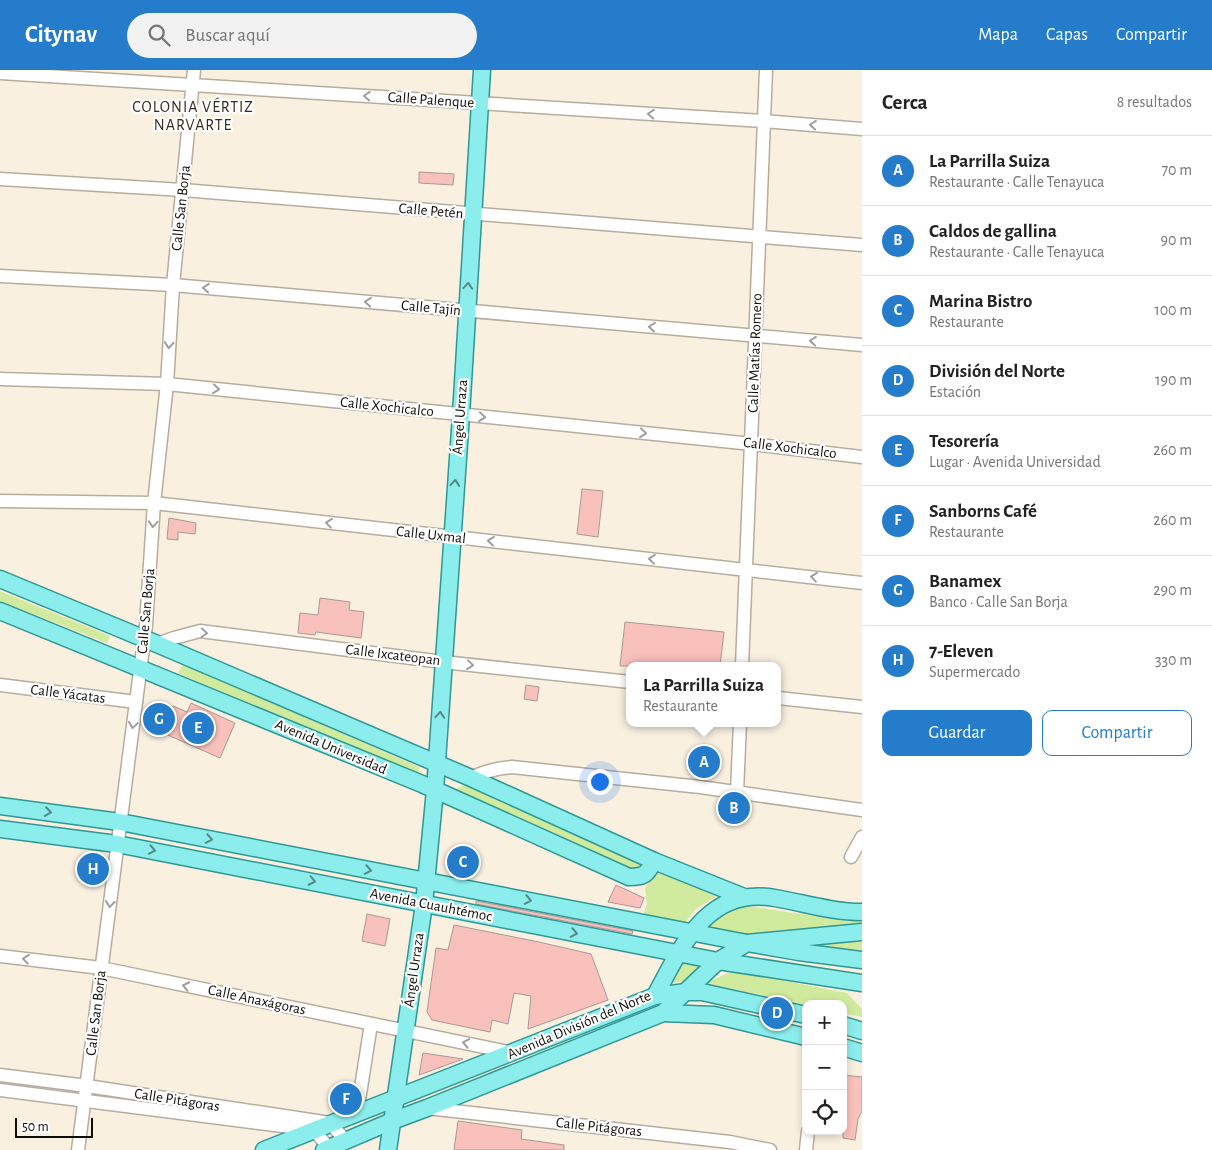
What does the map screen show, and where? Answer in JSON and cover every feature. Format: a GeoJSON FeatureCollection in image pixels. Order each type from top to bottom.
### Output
{"type":"FeatureCollection","features":[{"type":"Feature","properties":{"kind":"main road","name":"Ángel Urraza"},"geometry":{"type":"LineString","coordinates":[[388,1150],[424,904],[437,763],[482,70]]}},
{"type":"Feature","properties":{"kind":"main road","name":"Avenida Universidad"},"geometry":{"type":"LineString","coordinates":[[0,580],[151,641],[437,763],[654,861],[744,897]]}},
{"type":"Feature","properties":{"kind":"main road","name":"Avenida Universidad"},"geometry":{"type":"LineString","coordinates":[[0,611],[434,790],[629,877],[647,874],[654,861]]}},
{"type":"Feature","properties":{"kind":"main road","name":"Avenida Cuauhtémoc"},"geometry":{"type":"LineString","coordinates":[[0,806],[120,822],[748,943],[862,960]]}},
{"type":"Feature","properties":{"kind":"main road","name":"Avenida Cuauhtémoc"},"geometry":{"type":"LineString","coordinates":[[0,829],[117,844],[718,961],[862,983]]}},
{"type":"Feature","properties":{"kind":"main road","name":"Avenida División del Norte"},"geometry":{"type":"LineString","coordinates":[[264,1150],[655,996],[678,953],[692,932],[708,915],[722,904],[744,897],[772,897],[844,912],[862,912]]}},
{"type":"Feature","properties":{"kind":"main road","name":"Avenida División del Norte"},"geometry":{"type":"LineString","coordinates":[[326,1149],[663,1013],[718,961],[748,943],[862,932]]}},
{"type":"Feature","properties":{"kind":"main road"},"geometry":{"type":"LineString","coordinates":[[839,981],[862,995]]}},
{"type":"Feature","properties":{"kind":"main road"},"geometry":{"type":"LineString","coordinates":[[655,996],[686,992],[718,995],[802,1014]]}},
{"type":"Feature","properties":{"kind":"main road"},"geometry":{"type":"LineString","coordinates":[[663,1013],[714,1015],[802,1036]]}},
{"type":"Feature","properties":{"kind":"main road"},"geometry":{"type":"LineString","coordinates":[[847,1026],[862,1031]]}},
{"type":"Feature","properties":{"kind":"main road"},"geometry":{"type":"LineString","coordinates":[[847,1048],[862,1053]]}},
{"type":"Feature","properties":{"kind":"street","name":"Calle San Borja"},"geometry":{"type":"LineString","coordinates":[[78,1150],[136,702],[141,668],[151,641],[154,503],[167,384],[173,285],[194,70]]}},
{"type":"Feature","properties":{"kind":"street","name":"Calle Matías Romero"},"geometry":{"type":"LineString","coordinates":[[742,662],[766,70]]}},
{"type":"Feature","properties":{"kind":"street","name":"Calle Palenque"},"geometry":{"type":"LineString","coordinates":[[0,73],[763,121],[862,129]]}},
{"type":"Feature","properties":{"kind":"street","name":"Calle Petén"},"geometry":{"type":"LineString","coordinates":[[0,180],[183,190],[473,215],[862,245]]}},
{"type":"Feature","properties":{"kind":"street","name":"Calle Tajín"},"geometry":{"type":"LineString","coordinates":[[0,276],[173,285],[862,345]]}},
{"type":"Feature","properties":{"kind":"street","name":"Calle Xochicalco"},"geometry":{"type":"LineString","coordinates":[[0,379],[167,384],[862,457]]}},
{"type":"Feature","properties":{"kind":"street","name":"Calle Uxmal"},"geometry":{"type":"LineString","coordinates":[[0,501],[154,503],[862,583]]}},
{"type":"Feature","properties":{"kind":"street","name":"Calle Ixcateopan"},"geometry":{"type":"LineString","coordinates":[[151,641],[174,638],[200,631],[443,662],[626,682]]}},
{"type":"Feature","properties":{"kind":"street","name":"Calle Yácatas"},"geometry":{"type":"LineString","coordinates":[[0,685],[136,702]]}},
{"type":"Feature","properties":{"kind":"street"},"geometry":{"type":"LineString","coordinates":[[781,698],[862,707]]}},
{"type":"Feature","properties":{"kind":"street"},"geometry":{"type":"LineString","coordinates":[[737,792],[740,727]]}},
{"type":"Feature","properties":{"kind":"street"},"geometry":{"type":"LineString","coordinates":[[471,778],[485,771],[512,767],[737,792],[862,810]]}},
{"type":"Feature","properties":{"kind":"street"},"geometry":{"type":"LineString","coordinates":[[851,857],[862,837]]}},
{"type":"Feature","properties":{"kind":"street","name":"Calle Anaxágoras"},"geometry":{"type":"LineString","coordinates":[[0,956],[101,968],[513,1053]]}},
{"type":"Feature","properties":{"kind":"street"},"geometry":{"type":"LineString","coordinates":[[358,1113],[371,1024]]}},
{"type":"Feature","properties":{"kind":"street","name":"Calle Pitágoras"},"geometry":{"type":"LineString","coordinates":[[0,1075],[330,1123]]}},
{"type":"Feature","properties":{"kind":"street","name":"Calle Pitágoras"},"geometry":{"type":"LineString","coordinates":[[0,1090],[314,1130]]}},
{"type":"Feature","properties":{"kind":"street","name":"Calle Pitágoras"},"geometry":{"type":"LineString","coordinates":[[427,1108],[730,1142],[770,1150]]}},
{"type":"Feature","properties":{"kind":"street"},"geometry":{"type":"LineString","coordinates":[[330,1123],[346,1141]]}},
{"type":"Feature","properties":{"kind":"street"},"geometry":{"type":"LineString","coordinates":[[314,1130],[326,1149]]}},
{"type":"Feature","properties":{"kind":"street"},"geometry":{"type":"LineString","coordinates":[[806,1150],[808,1135]]}},
{"type":"Feature","properties":{"kind":"green space"},"geometry":{"type":"Polygon","coordinates":[[[0,591],[110,636],[107,643],[0,601],[0,591]]]}},
{"type":"Feature","properties":{"kind":"green space"},"geometry":{"type":"Polygon","coordinates":[[[183,664],[419,767],[418,777],[178,673],[183,664]]]}},
{"type":"Feature","properties":{"kind":"green space"},"geometry":{"type":"Polygon","coordinates":[[[464,785],[641,864],[634,870],[452,791],[464,785]]]}},
{"type":"Feature","properties":{"kind":"green space"},"geometry":{"type":"Polygon","coordinates":[[[657,873],[722,893],[696,909],[683,925],[643,916],[647,904],[645,888],[657,873]]]}},
{"type":"Feature","properties":{"kind":"green space"},"geometry":{"type":"Polygon","coordinates":[[[741,905],[841,920],[862,919],[862,923],[742,938],[706,930],[719,914],[741,905]]]}},
{"type":"Feature","properties":{"kind":"green space"},"geometry":{"type":"Polygon","coordinates":[[[862,939],[862,953],[790,946],[862,939]]]}},
{"type":"Feature","properties":{"kind":"green space"},"geometry":{"type":"Polygon","coordinates":[[[684,960],[703,965],[686,981],[671,983],[684,960]]]}},
{"type":"Feature","properties":{"kind":"green space"},"geometry":{"type":"Polygon","coordinates":[[[733,971],[847,993],[862,1009],[862,1017],[847,1014],[847,1000],[802,1000],[802,1004],[705,983],[733,971]]]}},
{"type":"Feature","properties":{"kind":"building"},"geometry":{"type":"Polygon","coordinates":[[[419,172],[454,174],[453,185],[419,183],[419,172]]]}},
{"type":"Feature","properties":{"kind":"building"},"geometry":{"type":"Polygon","coordinates":[[[582,489],[603,491],[598,537],[577,534],[582,489]]]}},
{"type":"Feature","properties":{"kind":"building"},"geometry":{"type":"Polygon","coordinates":[[[169,518],[196,523],[195,534],[178,532],[178,540],[167,539],[169,518]]]}},
{"type":"Feature","properties":{"kind":"building"},"geometry":{"type":"Polygon","coordinates":[[[320,598],[350,602],[349,610],[364,612],[361,638],[316,632],[315,635],[298,633],[300,613],[318,615],[320,598]]]}},
{"type":"Feature","properties":{"kind":"building"},"geometry":{"type":"Polygon","coordinates":[[[625,622],[724,632],[720,662],[626,662],[626,666],[620,666],[625,622]]]}},
{"type":"Feature","properties":{"kind":"building"},"geometry":{"type":"Polygon","coordinates":[[[526,685],[539,687],[537,701],[524,699],[526,685]]]}},
{"type":"Feature","properties":{"kind":"building"},"geometry":{"type":"Polygon","coordinates":[[[191,703],[235,723],[220,758],[161,732],[173,706],[187,712],[191,703]]]}},
{"type":"Feature","properties":{"kind":"building"},"geometry":{"type":"Polygon","coordinates":[[[616,885],[644,898],[640,908],[608,902],[616,885]]]}},
{"type":"Feature","properties":{"kind":"building"},"geometry":{"type":"Polygon","coordinates":[[[476,901],[633,931],[632,934],[476,904],[476,901]]]}},
{"type":"Feature","properties":{"kind":"building"},"geometry":{"type":"Polygon","coordinates":[[[367,914],[390,919],[385,946],[362,941],[367,914]]]}},
{"type":"Feature","properties":{"kind":"building"},"geometry":{"type":"Polygon","coordinates":[[[454,925],[591,954],[608,1000],[528,1029],[531,996],[514,993],[508,1024],[492,1020],[490,1032],[432,1020],[427,1012],[436,948],[448,950],[454,925]]]}},
{"type":"Feature","properties":{"kind":"building"},"geometry":{"type":"Polygon","coordinates":[[[423,1053],[463,1059],[419,1075],[423,1053]]]}},
{"type":"Feature","properties":{"kind":"building"},"geometry":{"type":"Polygon","coordinates":[[[847,1075],[862,1077],[862,1111],[858,1119],[855,1140],[843,1138],[843,1135],[847,1135],[847,1075]]]}},
{"type":"Feature","properties":{"kind":"building"},"geometry":{"type":"Polygon","coordinates":[[[458,1121],[522,1130],[521,1139],[564,1145],[564,1150],[454,1150],[458,1121]]]}},
{"type":"Feature","properties":{"kind":"place","name":"Banamex"},"geometry":{"type":"Point","coordinates":[159,719]}},
{"type":"Feature","properties":{"kind":"place","name":"Tesorería"},"geometry":{"type":"Point","coordinates":[198,728]}},
{"type":"Feature","properties":{"kind":"place","name":"La Parrilla Suiza"},"geometry":{"type":"Point","coordinates":[704,762]}},
{"type":"Feature","properties":{"kind":"place","name":"Caldos de gallina"},"geometry":{"type":"Point","coordinates":[734,808]}},
{"type":"Feature","properties":{"kind":"place","name":"Marina Bistro"},"geometry":{"type":"Point","coordinates":[463,862]}},
{"type":"Feature","properties":{"kind":"place","name":"7-Eleven"},"geometry":{"type":"Point","coordinates":[93,869]}},
{"type":"Feature","properties":{"kind":"place","name":"División del Norte"},"geometry":{"type":"Point","coordinates":[777,1013]}},
{"type":"Feature","properties":{"kind":"place","name":"Sanborns Café"},"geometry":{"type":"Point","coordinates":[346,1099]}},
{"type":"Feature","properties":{"kind":"district","name":"COLONIA VÉRTIZ NARVARTE"},"geometry":{"type":"Point","coordinates":[193,116]}}]}
